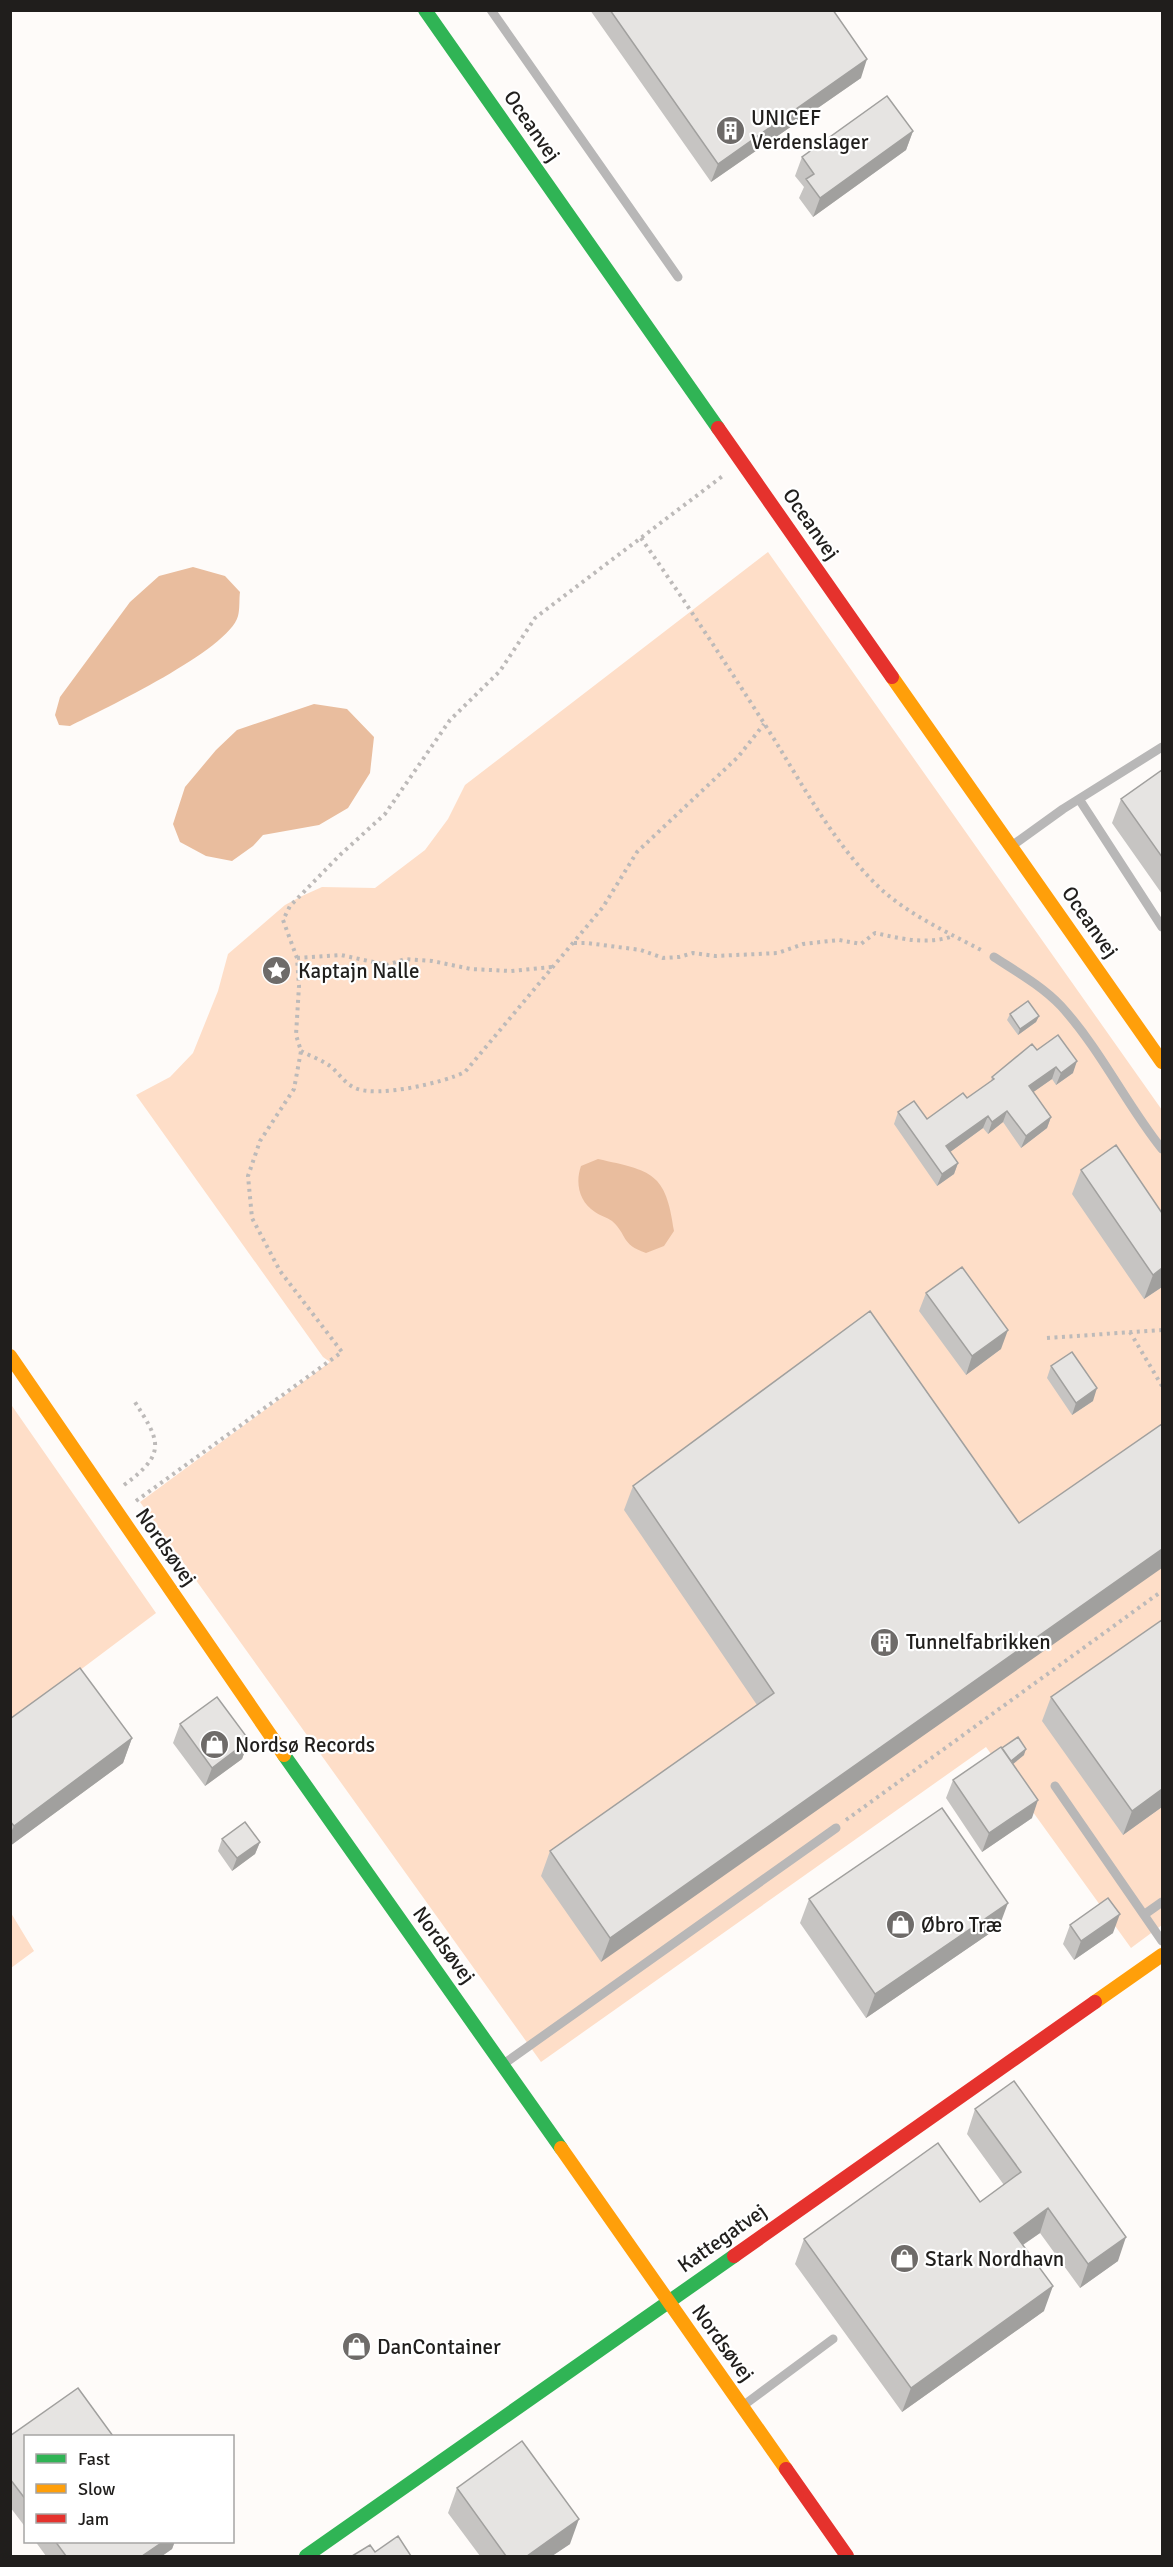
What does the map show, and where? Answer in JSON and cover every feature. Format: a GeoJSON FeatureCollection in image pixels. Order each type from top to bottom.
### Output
{"type":"FeatureCollection","features":[{"type":"Feature","properties":{"kind":"street","name":"Oceanvej"},"geometry":{"type":"LineString","coordinates":[[425,10],[1162,1062]]}},
{"type":"Feature","properties":{"kind":"street","name":"Nordsøvej"},"geometry":{"type":"LineString","coordinates":[[10,1356],[355,1856],[847,2556]]}},
{"type":"Feature","properties":{"kind":"street","name":"Kattegatvej"},"geometry":{"type":"LineString","coordinates":[[306,2556],[1162,1955]]}},
{"type":"Feature","properties":{"kind":"lane"},"geometry":{"type":"LineString","coordinates":[[490,10],[678,277]]}},
{"type":"Feature","properties":{"kind":"lane"},"geometry":{"type":"LineString","coordinates":[[1011,846],[1079,799],[1162,747]]}},
{"type":"Feature","properties":{"kind":"lane"},"geometry":{"type":"LineString","coordinates":[[1079,799],[1162,927]]}},
{"type":"Feature","properties":{"kind":"lane"},"geometry":{"type":"LineString","coordinates":[[994,957],[1029,980],[1060,1005],[1095,1051],[1131,1108],[1162,1149]]}},
{"type":"Feature","properties":{"kind":"lane"},"geometry":{"type":"LineString","coordinates":[[1055,1786],[1162,1941]]}},
{"type":"Feature","properties":{"kind":"lane"},"geometry":{"type":"LineString","coordinates":[[503,2064],[836,1828]]}},
{"type":"Feature","properties":{"kind":"lane"},"geometry":{"type":"LineString","coordinates":[[1145,1914],[1162,1902]]}},
{"type":"Feature","properties":{"kind":"lane"},"geometry":{"type":"LineString","coordinates":[[742,2406],[833,2339]]}},
{"type":"Feature","properties":{"kind":"path"},"geometry":{"type":"LineString","coordinates":[[118,1514],[342,1352],[280,1271],[252,1218],[248,1176],[260,1142],[294,1089],[301,1051],[296,1035],[299,986],[297,958],[283,920],[290,906],[340,855],[385,814],[450,720],[500,671],[535,618],[741,462]]}},
{"type":"Feature","properties":{"kind":"path"},"geometry":{"type":"LineString","coordinates":[[641,538],[701,625],[851,856],[883,890],[920,918],[994,957]]}},
{"type":"Feature","properties":{"kind":"path"},"geometry":{"type":"LineString","coordinates":[[301,1051],[330,1066],[347,1084],[358,1089],[385,1091],[452,1078],[465,1072],[603,907],[638,852],[738,757],[764,724]]}},
{"type":"Feature","properties":{"kind":"path"},"geometry":{"type":"LineString","coordinates":[[574,943],[641,950],[663,958],[679,957],[693,952],[715,956],[778,953],[803,944],[839,940],[861,944],[876,933],[909,940],[937,942],[954,936]]}},
{"type":"Feature","properties":{"kind":"path"},"geometry":{"type":"LineString","coordinates":[[297,958],[340,955],[387,965],[405,959],[432,961],[471,969],[511,971],[553,967]]}},
{"type":"Feature","properties":{"kind":"path"},"geometry":{"type":"LineString","coordinates":[[1047,1338],[1162,1330]]}},
{"type":"Feature","properties":{"kind":"path"},"geometry":{"type":"LineString","coordinates":[[1130,1332],[1162,1386]]}},
{"type":"Feature","properties":{"kind":"path"},"geometry":{"type":"LineString","coordinates":[[107,1498],[142,1472],[156,1451],[155,1433],[133,1399]]}},
{"type":"Feature","properties":{"kind":"path"},"geometry":{"type":"LineString","coordinates":[[836,1828],[1162,1591]]}},
{"type":"Feature","properties":{"kind":"shaded area"},"geometry":{"type":"Polygon","coordinates":[[[768,552],[1162,1110],[1162,1925],[1131,1948],[986,1747],[541,2062],[140,1502],[330,1362],[323,1357],[136,1095],[170,1077],[193,1053],[218,991],[228,954],[285,905],[322,887],[375,888],[425,850],[448,819],[465,785],[768,552]]]}},
{"type":"Feature","properties":{"kind":"shaded area"},"geometry":{"type":"Polygon","coordinates":[[[193,567],[225,576],[240,592],[238,616],[230,630],[190,661],[136,693],[70,726],[59,725],[55,715],[60,697],[130,602],[159,576],[193,567]]]}},
{"type":"Feature","properties":{"kind":"shaded area"},"geometry":{"type":"Polygon","coordinates":[[[314,704],[347,709],[374,737],[370,773],[348,808],[319,825],[263,835],[253,846],[232,861],[206,856],[180,842],[173,824],[185,787],[216,750],[237,730],[314,704]]]}},
{"type":"Feature","properties":{"kind":"shaded area"},"geometry":{"type":"Polygon","coordinates":[[[598,1159],[644,1171],[661,1185],[671,1211],[674,1231],[664,1246],[646,1253],[638,1250],[628,1243],[612,1221],[585,1203],[580,1192],[579,1172],[581,1166],[598,1159]]]}},
{"type":"Feature","properties":{"kind":"shaded area"},"geometry":{"type":"Polygon","coordinates":[[[10,1403],[156,1613],[11,1722],[10,1722],[10,1403]]]}},
{"type":"Feature","properties":{"kind":"shaded area"},"geometry":{"type":"Polygon","coordinates":[[[11,1913],[34,1951],[10,1968],[11,1913]]]}},
{"type":"Feature","properties":{"kind":"building","name":"UNICEF Verdenslager"},"geometry":{"type":"Polygon","coordinates":[[[610,10],[833,10],[867,59],[718,164],[610,10]]]}},
{"type":"Feature","properties":{"kind":"building"},"geometry":{"type":"Polygon","coordinates":[[[887,96],[913,131],[820,198],[806,179],[814,174],[802,157],[887,96]]]}},
{"type":"Feature","properties":{"kind":"building"},"geometry":{"type":"Polygon","coordinates":[[[1162,770],[1162,857],[1121,799],[1162,770]]]}},
{"type":"Feature","properties":{"kind":"building"},"geometry":{"type":"Polygon","coordinates":[[[1028,1001],[1039,1016],[1020,1029],[1010,1014],[1028,1001]]]}},
{"type":"Feature","properties":{"kind":"building"},"geometry":{"type":"Polygon","coordinates":[[[1058,1035],[1077,1061],[1061,1073],[1056,1067],[1029,1086],[1051,1117],[1026,1136],[1007,1111],[992,1122],[988,1116],[946,1146],[958,1163],[942,1174],[898,1112],[914,1101],[927,1119],[963,1093],[967,1098],[994,1079],[992,1077],[1032,1044],[1037,1050],[1058,1035]]]}},
{"type":"Feature","properties":{"kind":"building"},"geometry":{"type":"Polygon","coordinates":[[[1116,1145],[1162,1213],[1162,1268],[1153,1275],[1081,1170],[1116,1145]]]}},
{"type":"Feature","properties":{"kind":"building"},"geometry":{"type":"Polygon","coordinates":[[[962,1267],[1008,1330],[972,1356],[926,1293],[962,1267]]]}},
{"type":"Feature","properties":{"kind":"building","name":"Tunnelfabrikken"},"geometry":{"type":"Polygon","coordinates":[[[870,1311],[1019,1523],[1162,1424],[1162,1549],[610,1938],[550,1851],[774,1693],[633,1486],[870,1311]]]}},
{"type":"Feature","properties":{"kind":"building"},"geometry":{"type":"Polygon","coordinates":[[[1072,1352],[1097,1388],[1076,1403],[1051,1366],[1072,1352]]]}},
{"type":"Feature","properties":{"kind":"building"},"geometry":{"type":"Polygon","coordinates":[[[1162,1620],[1162,1789],[1132,1811],[1051,1697],[1162,1620]]]}},
{"type":"Feature","properties":{"kind":"building"},"geometry":{"type":"Polygon","coordinates":[[[80,1668],[132,1738],[14,1826],[10,1821],[10,1719],[80,1668]]]}},
{"type":"Feature","properties":{"kind":"building"},"geometry":{"type":"Polygon","coordinates":[[[217,1697],[249,1740],[212,1768],[180,1724],[217,1697]]]}},
{"type":"Feature","properties":{"kind":"building"},"geometry":{"type":"Polygon","coordinates":[[[1018,1737],[1026,1749],[1011,1761],[1002,1748],[1018,1737]]]}},
{"type":"Feature","properties":{"kind":"building"},"geometry":{"type":"Polygon","coordinates":[[[1001,1747],[1038,1800],[989,1833],[953,1780],[1001,1747]]]}},
{"type":"Feature","properties":{"kind":"building","name":"Øbro Træ"},"geometry":{"type":"Polygon","coordinates":[[[942,1808],[1008,1903],[875,1994],[809,1899],[942,1808]]]}},
{"type":"Feature","properties":{"kind":"building"},"geometry":{"type":"Polygon","coordinates":[[[245,1822],[260,1842],[237,1858],[222,1839],[245,1822]]]}},
{"type":"Feature","properties":{"kind":"building"},"geometry":{"type":"Polygon","coordinates":[[[1108,1898],[1120,1914],[1081,1941],[1070,1925],[1108,1898]]]}},
{"type":"Feature","properties":{"kind":"building","name":"Stark Nordhavn"},"geometry":{"type":"Polygon","coordinates":[[[1014,2081],[1126,2237],[1088,2264],[1048,2208],[1014,2233],[1053,2286],[911,2388],[804,2239],[938,2143],[980,2202],[1021,2172],[975,2109],[1014,2081]]]}},
{"type":"Feature","properties":{"kind":"building"},"geometry":{"type":"Polygon","coordinates":[[[78,2388],[112,2435],[24,2435],[24,2497],[10,2479],[10,2436],[78,2388]]]}},
{"type":"Feature","properties":{"kind":"building"},"geometry":{"type":"Polygon","coordinates":[[[522,2441],[579,2519],[527,2556],[506,2556],[457,2488],[522,2441]]]}},
{"type":"Feature","properties":{"kind":"building"},"geometry":{"type":"Polygon","coordinates":[[[398,2536],[411,2556],[352,2556],[370,2545],[375,2552],[398,2536]]]}},
{"type":"Feature","properties":{"kind":"building"},"geometry":{"type":"Polygon","coordinates":[[[56,2543],[161,2543],[142,2556],[66,2556],[56,2543]]]}},
{"type":"Feature","properties":{"kind":"traffic: fast"},"geometry":{"type":"LineString","coordinates":[[425,10],[718,428]]}},
{"type":"Feature","properties":{"kind":"traffic: fast"},"geometry":{"type":"LineString","coordinates":[[284,1755],[561,2148]]}},
{"type":"Feature","properties":{"kind":"traffic: fast"},"geometry":{"type":"LineString","coordinates":[[306,2556],[734,2256]]}},
{"type":"Feature","properties":{"kind":"traffic: slow"},"geometry":{"type":"LineString","coordinates":[[892,677],[1162,1062]]}},
{"type":"Feature","properties":{"kind":"traffic: slow"},"geometry":{"type":"LineString","coordinates":[[10,1356],[284,1755]]}},
{"type":"Feature","properties":{"kind":"traffic: slow"},"geometry":{"type":"LineString","coordinates":[[1095,2002],[1162,1955]]}},
{"type":"Feature","properties":{"kind":"traffic: slow"},"geometry":{"type":"LineString","coordinates":[[561,2148],[786,2469]]}},
{"type":"Feature","properties":{"kind":"traffic: jam"},"geometry":{"type":"LineString","coordinates":[[718,428],[892,677]]}},
{"type":"Feature","properties":{"kind":"traffic: jam"},"geometry":{"type":"LineString","coordinates":[[734,2256],[1095,2002]]}},
{"type":"Feature","properties":{"kind":"traffic: jam"},"geometry":{"type":"LineString","coordinates":[[786,2469],[847,2556]]}},
{"type":"Feature","properties":{"kind":"place","name":"UNICEF Verdenslager"},"geometry":{"type":"Point","coordinates":[730,130]}},
{"type":"Feature","properties":{"kind":"place","name":"Kaptajn Nalle"},"geometry":{"type":"Point","coordinates":[277,971]}},
{"type":"Feature","properties":{"kind":"place","name":"Tunnelfabrikken"},"geometry":{"type":"Point","coordinates":[885,1642]}},
{"type":"Feature","properties":{"kind":"place","name":"Nordsø Records"},"geometry":{"type":"Point","coordinates":[214,1745]}},
{"type":"Feature","properties":{"kind":"place","name":"Øbro Træ"},"geometry":{"type":"Point","coordinates":[900,1925]}},
{"type":"Feature","properties":{"kind":"place","name":"Stark Nordhavn"},"geometry":{"type":"Point","coordinates":[904,2259]}},
{"type":"Feature","properties":{"kind":"place","name":"DanContainer"},"geometry":{"type":"Point","coordinates":[356,2347]}}]}
